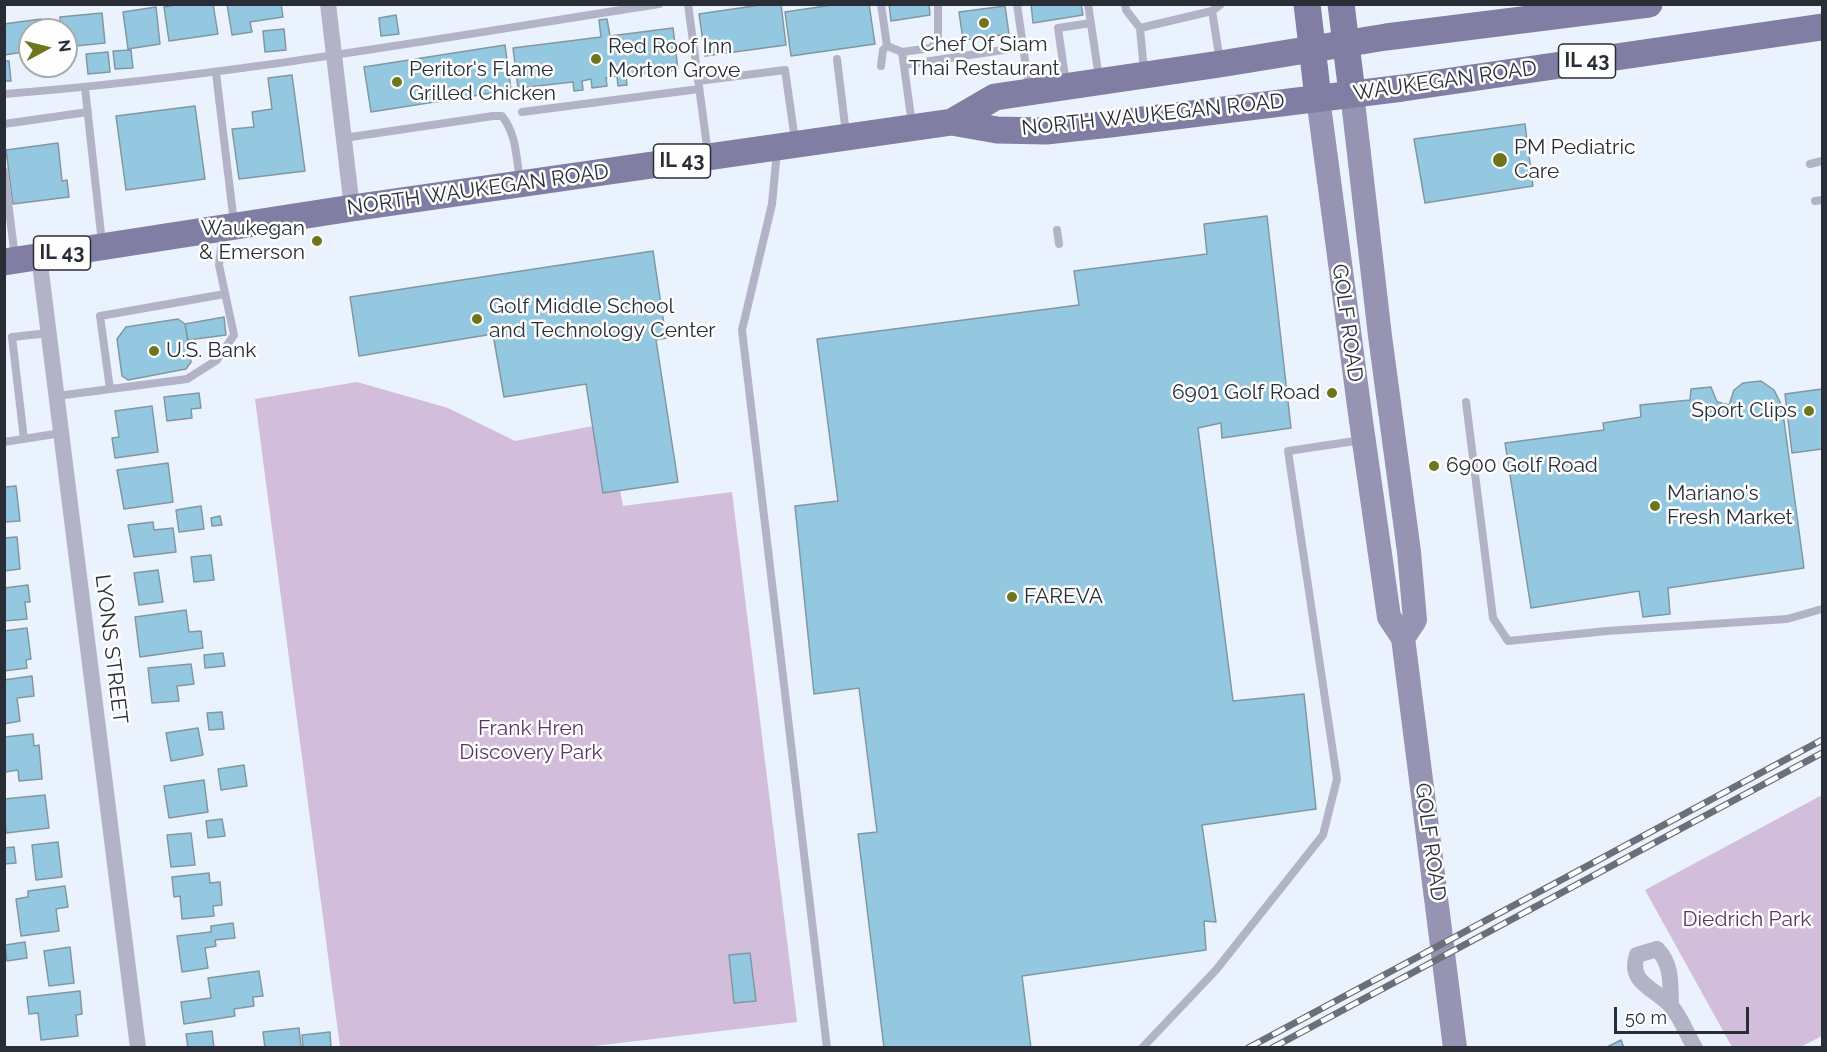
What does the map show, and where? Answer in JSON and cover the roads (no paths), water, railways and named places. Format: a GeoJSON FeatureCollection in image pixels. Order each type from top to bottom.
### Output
{"type":"FeatureCollection","features":[{"type":"Feature","properties":{"kind":"main road","name":"GOLF ROAD"},"geometry":{"type":"LineString","coordinates":[[1307,4],[1363,440],[1389,616],[1403,638],[1455,1047]]}},
{"type":"Feature","properties":{"kind":"main road","name":"GOLF ROAD"},"geometry":{"type":"LineString","coordinates":[[1341,4],[1410,561],[1415,620],[1403,638]]}},
{"type":"Feature","properties":{"kind":"main road","name":"IL 43"},"geometry":{"type":"LineString","coordinates":[[1311,48],[1649,4]]}},
{"type":"Feature","properties":{"kind":"main road","name":"WAUKEGAN ROAD"},"geometry":{"type":"LineString","coordinates":[[1318,98],[1822,27]]}},
{"type":"Feature","properties":{"kind":"main road","name":"NORTH WAUKEGAN ROAD"},"geometry":{"type":"LineString","coordinates":[[952,122],[995,96],[1220,64],[1311,48]]}},
{"type":"Feature","properties":{"kind":"main road","name":"NORTH WAUKEGAN ROAD"},"geometry":{"type":"LineString","coordinates":[[20,259],[352,208],[952,122],[997,130],[1046,131],[1318,98]]}},
{"type":"Feature","properties":{"kind":"street"},"geometry":{"type":"LineString","coordinates":[[328,4],[352,208]]}},
{"type":"Feature","properties":{"kind":"street","name":"LYONS STREET"},"geometry":{"type":"LineString","coordinates":[[20,259],[49,333],[138,1047]]}},
{"type":"Feature","properties":{"kind":"street"},"geometry":{"type":"LineString","coordinates":[[1671,1006],[1695,1047]]}},
{"type":"Feature","properties":{"kind":"lane"},"geometry":{"type":"LineString","coordinates":[[4,94],[84,88],[216,73],[659,4]]}},
{"type":"Feature","properties":{"kind":"lane"},"geometry":{"type":"LineString","coordinates":[[688,4],[708,157]]}},
{"type":"Feature","properties":{"kind":"lane"},"geometry":{"type":"LineString","coordinates":[[881,4],[887,46],[883,51],[881,66]]}},
{"type":"Feature","properties":{"kind":"lane"},"geometry":{"type":"LineString","coordinates":[[887,46],[902,52],[931,48],[938,39],[938,4]]}},
{"type":"Feature","properties":{"kind":"lane"},"geometry":{"type":"LineString","coordinates":[[1017,4],[1029,92]]}},
{"type":"Feature","properties":{"kind":"lane"},"geometry":{"type":"LineString","coordinates":[[1088,4],[1099,81]]}},
{"type":"Feature","properties":{"kind":"lane"},"geometry":{"type":"LineString","coordinates":[[1125,4],[1126,10],[1140,28],[1144,75]]}},
{"type":"Feature","properties":{"kind":"lane"},"geometry":{"type":"LineString","coordinates":[[1140,28],[1212,11],[1221,4]]}},
{"type":"Feature","properties":{"kind":"lane"},"geometry":{"type":"LineString","coordinates":[[1212,11],[1220,64]]}},
{"type":"Feature","properties":{"kind":"lane"},"geometry":{"type":"LineString","coordinates":[[1066,86],[1058,28],[1091,23]]}},
{"type":"Feature","properties":{"kind":"lane"},"geometry":{"type":"LineString","coordinates":[[904,65],[1023,47]]}},
{"type":"Feature","properties":{"kind":"lane"},"geometry":{"type":"LineString","coordinates":[[902,52],[913,127]]}},
{"type":"Feature","properties":{"kind":"lane"},"geometry":{"type":"LineString","coordinates":[[837,59],[847,137]]}},
{"type":"Feature","properties":{"kind":"lane"},"geometry":{"type":"LineString","coordinates":[[522,112],[603,101],[785,70],[787,146],[742,330],[826,1047]]}},
{"type":"Feature","properties":{"kind":"lane"},"geometry":{"type":"LineString","coordinates":[[57,396],[188,379],[217,360],[234,335],[219,266],[229,227],[216,73]]}},
{"type":"Feature","properties":{"kind":"lane"},"geometry":{"type":"LineString","coordinates":[[84,88],[103,247]]}},
{"type":"Feature","properties":{"kind":"lane"},"geometry":{"type":"LineString","coordinates":[[4,124],[88,112]]}},
{"type":"Feature","properties":{"kind":"lane"},"geometry":{"type":"LineString","coordinates":[[344,138],[502,116],[514,136],[520,184]]}},
{"type":"Feature","properties":{"kind":"lane"},"geometry":{"type":"LineString","coordinates":[[1810,164],[1822,161]]}},
{"type":"Feature","properties":{"kind":"lane"},"geometry":{"type":"LineString","coordinates":[[4,171],[20,259]]}},
{"type":"Feature","properties":{"kind":"lane"},"geometry":{"type":"LineString","coordinates":[[1057,230],[1059,244]]}},
{"type":"Feature","properties":{"kind":"lane"},"geometry":{"type":"LineString","coordinates":[[110,389],[100,316],[225,294]]}},
{"type":"Feature","properties":{"kind":"lane"},"geometry":{"type":"LineString","coordinates":[[24,439],[12,337],[49,333]]}},
{"type":"Feature","properties":{"kind":"lane"},"geometry":{"type":"LineString","coordinates":[[1466,402],[1493,618],[1508,641],[1607,631],[1787,619],[1822,609]]}},
{"type":"Feature","properties":{"kind":"lane"},"geometry":{"type":"LineString","coordinates":[[4,442],[61,433]]}},
{"type":"Feature","properties":{"kind":"lane"},"geometry":{"type":"LineString","coordinates":[[1142,1047],[1216,970],[1323,835],[1337,779],[1288,451],[1363,440]]}},
{"type":"Feature","properties":{"kind":"railway"},"geometry":{"type":"LineString","coordinates":[[1248,1048],[1822,740]]}},
{"type":"Feature","properties":{"kind":"railway"},"geometry":{"type":"LineString","coordinates":[[1272,1048],[1822,753]]}},
{"type":"Feature","properties":{"kind":"place","name":"Chef Of Siam Thai Restaurant"},"geometry":{"type":"Point","coordinates":[984,23]}},
{"type":"Feature","properties":{"kind":"place","name":"Red Roof Inn Morton Grove"},"geometry":{"type":"Point","coordinates":[596,59]}},
{"type":"Feature","properties":{"kind":"place","name":"Peritor's Flame Grilled Chicken"},"geometry":{"type":"Point","coordinates":[397,82]}},
{"type":"Feature","properties":{"kind":"place","name":"PM Pediatric Care"},"geometry":{"type":"Point","coordinates":[1500,160]}},
{"type":"Feature","properties":{"kind":"place","name":"Waukegan & Emerson"},"geometry":{"type":"Point","coordinates":[317,241]}},
{"type":"Feature","properties":{"kind":"place","name":"Golf Middle School and Technology Center"},"geometry":{"type":"Point","coordinates":[477,319]}},
{"type":"Feature","properties":{"kind":"place","name":"U.S. Bank"},"geometry":{"type":"Point","coordinates":[154,351]}},
{"type":"Feature","properties":{"kind":"place","name":"6901 Golf Road"},"geometry":{"type":"Point","coordinates":[1332,393]}},
{"type":"Feature","properties":{"kind":"place","name":"Sport Clips"},"geometry":{"type":"Point","coordinates":[1809,411]}},
{"type":"Feature","properties":{"kind":"place","name":"6900 Golf Road"},"geometry":{"type":"Point","coordinates":[1434,466]}},
{"type":"Feature","properties":{"kind":"place","name":"Mariano's Fresh Market"},"geometry":{"type":"Point","coordinates":[1655,506]}},
{"type":"Feature","properties":{"kind":"place","name":"FAREVA"},"geometry":{"type":"Point","coordinates":[1012,597]}},
{"type":"Feature","properties":{"kind":"park label","name":"Frank Hren Discovery Park"},"geometry":{"type":"Point","coordinates":[531,741]}},
{"type":"Feature","properties":{"kind":"park label","name":"Diedrich Park"},"geometry":{"type":"Point","coordinates":[1747,920]}}]}
